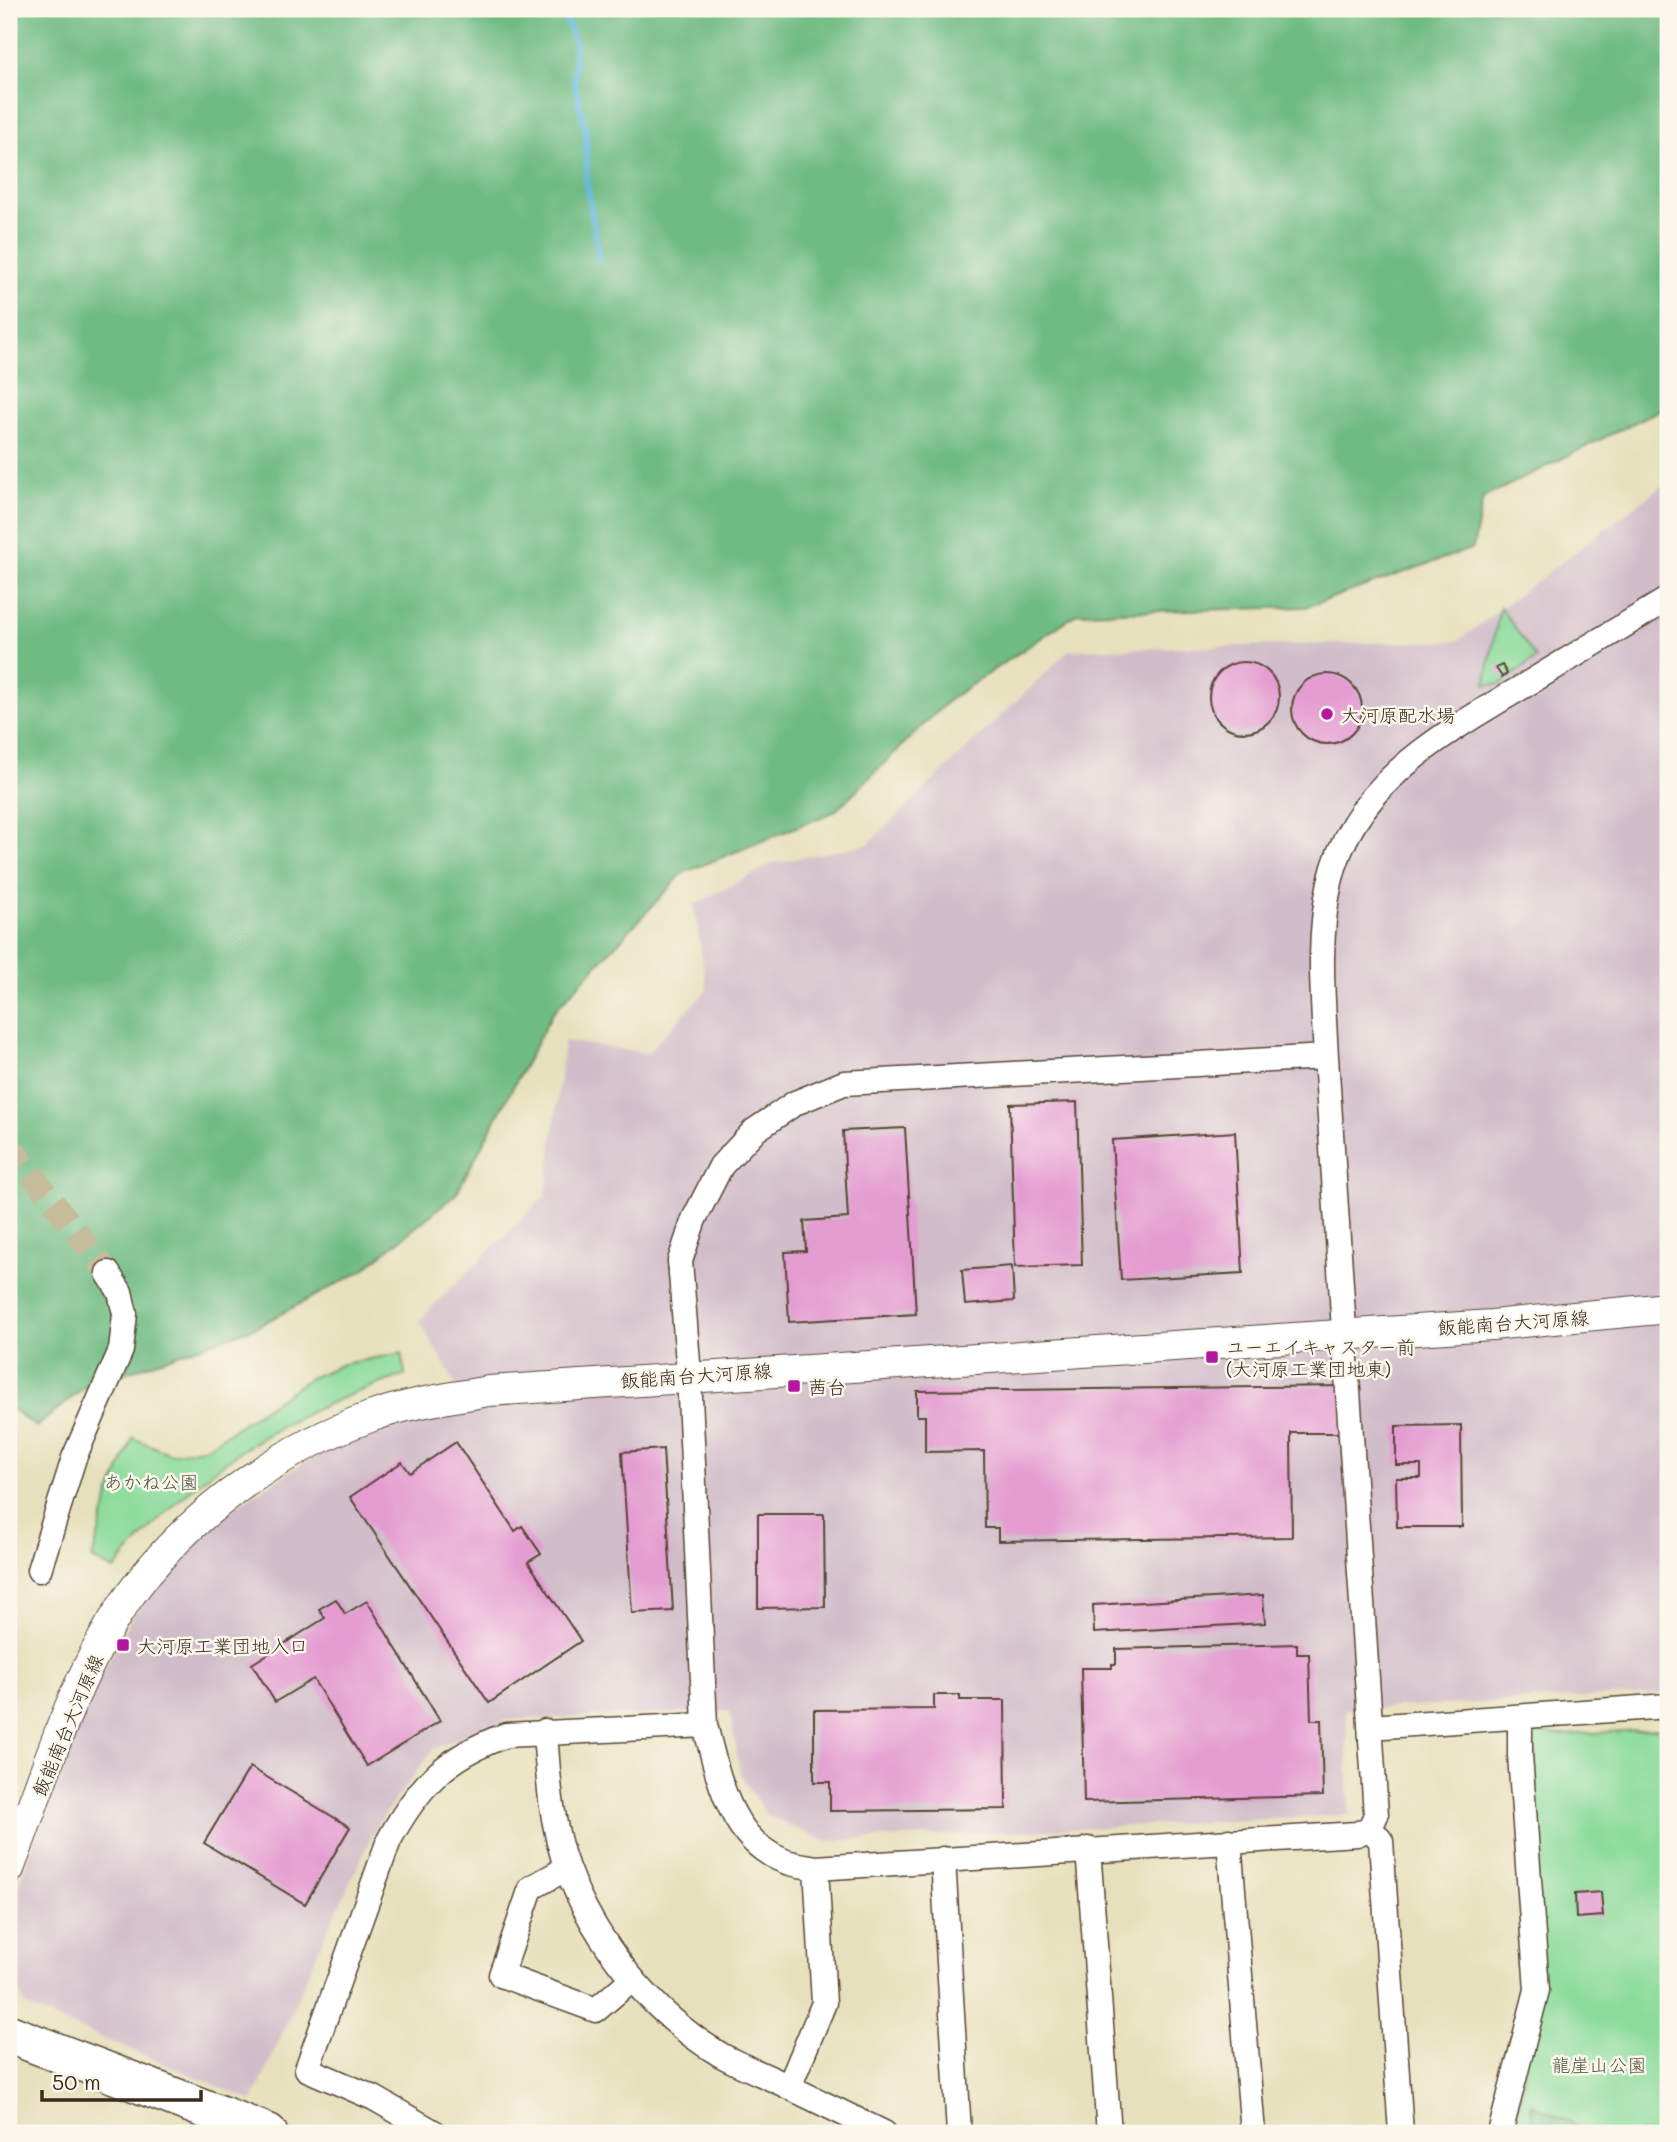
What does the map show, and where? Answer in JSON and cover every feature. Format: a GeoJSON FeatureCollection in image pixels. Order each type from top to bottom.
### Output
{"type":"FeatureCollection","features":[{"type":"Feature","properties":{"kind":"main road"},"geometry":{"type":"LineString","coordinates":[[9,2034],[268,2133]]}},
{"type":"Feature","properties":{"kind":"street"},"geometry":{"type":"LineString","coordinates":[[1326,1057],[844,1083],[794,1103],[754,1131],[721,1167],[694,1219],[680,1261],[690,1375],[705,1725],[718,1775],[734,1816],[755,1844],[784,1861],[816,1868],[1357,1834],[1370,1828],[1376,1815],[1321,964],[1323,924],[1331,879],[1352,828],[1380,788],[1417,752],[1668,599]]}},
{"type":"Feature","properties":{"kind":"street"},"geometry":{"type":"LineString","coordinates":[[38,1570],[74,1458],[121,1350],[125,1314],[120,1292],[108,1273]]}},
{"type":"Feature","properties":{"kind":"street","name":"飯能南台大河原線"},"geometry":{"type":"LineString","coordinates":[[9,1869],[71,1708],[116,1615],[153,1568],[182,1537],[245,1484],[331,1434],[371,1417],[424,1403],[489,1391],[690,1375],[1574,1319],[1668,1308]]}},
{"type":"Feature","properties":{"kind":"street"},"geometry":{"type":"LineString","coordinates":[[1370,1727],[1668,1706]]}},
{"type":"Feature","properties":{"kind":"street"},"geometry":{"type":"LineString","coordinates":[[1500,2133],[1537,1990],[1520,1755],[1520,1717]]}},
{"type":"Feature","properties":{"kind":"street"},"geometry":{"type":"LineString","coordinates":[[435,2133],[374,2098],[307,2069],[389,1840],[406,1808],[424,1784],[476,1746],[506,1735],[705,1725]]}},
{"type":"Feature","properties":{"kind":"street"},"geometry":{"type":"LineString","coordinates":[[545,1731],[550,1794],[567,1868],[596,1928],[632,1979],[673,2019],[721,2054],[884,2133]]}},
{"type":"Feature","properties":{"kind":"street"},"geometry":{"type":"LineString","coordinates":[[1370,1828],[1381,1841],[1401,2133]]}},
{"type":"Feature","properties":{"kind":"street"},"geometry":{"type":"LineString","coordinates":[[1229,1841],[1253,2133]]}},
{"type":"Feature","properties":{"kind":"street"},"geometry":{"type":"LineString","coordinates":[[1088,1849],[1109,2133]]}},
{"type":"Feature","properties":{"kind":"street"},"geometry":{"type":"LineString","coordinates":[[943,1859],[959,2133]]}},
{"type":"Feature","properties":{"kind":"street"},"geometry":{"type":"LineString","coordinates":[[567,1868],[531,1888],[500,1975],[596,2010],[632,1979]]}},
{"type":"Feature","properties":{"kind":"street"},"geometry":{"type":"LineString","coordinates":[[789,2087],[824,2003],[816,1868]]}},
{"type":"Feature","properties":{"kind":"shaded area"},"geometry":{"type":"Polygon","coordinates":[[[1668,478],[1668,1693],[1346,1710],[1349,1815],[825,1841],[767,1816],[740,1774],[730,1711],[506,1720],[433,1749],[377,1825],[319,1948],[253,2101],[26,2006],[9,1970],[9,1912],[76,1722],[132,1617],[217,1518],[350,1434],[464,1399],[419,1320],[546,1195],[564,1041],[647,1053],[707,990],[694,905],[774,863],[868,844],[1069,650],[1458,641],[1667,482],[1668,478]]]}},
{"type":"Feature","properties":{"kind":"green space"},"geometry":{"type":"Polygon","coordinates":[[[9,9],[1668,9],[1668,406],[1483,498],[1473,548],[1306,607],[1078,613],[950,699],[834,812],[683,873],[553,1012],[456,1194],[362,1271],[258,1326],[85,1387],[36,1427],[9,1407],[9,9]]]}},
{"type":"Feature","properties":{"kind":"green space"},"geometry":{"type":"Polygon","coordinates":[[[1500,607],[1536,658],[1500,684],[1485,685],[1500,607]]]}},
{"type":"Feature","properties":{"kind":"green space","name":"あかね公園"},"geometry":{"type":"Polygon","coordinates":[[[402,1353],[405,1375],[318,1408],[244,1449],[177,1502],[114,1570],[92,1559],[109,1495],[133,1438],[171,1454],[207,1447],[310,1378],[343,1364],[402,1353]]]}},
{"type":"Feature","properties":{"kind":"green space","name":"龍崖山公園"},"geometry":{"type":"Polygon","coordinates":[[[1668,1728],[1668,2133],[1510,2133],[1524,2084],[1535,1806],[1535,1755],[1530,1741],[1537,1733],[1562,1735],[1668,1728]]]}},
{"type":"Feature","properties":{"kind":"green space"},"geometry":{"type":"Polygon","coordinates":[[[1531,2104],[1593,2133],[1534,2133],[1531,2104]]]}},
{"type":"Feature","properties":{"kind":"building"},"geometry":{"type":"Polygon","coordinates":[[[1244,662],[1269,672],[1279,697],[1269,722],[1244,732],[1219,722],[1209,697],[1219,672],[1244,662]]]}},
{"type":"Feature","properties":{"kind":"building"},"geometry":{"type":"Polygon","coordinates":[[[1502,665],[1507,674],[1502,677],[1496,668],[1502,665]]]}},
{"type":"Feature","properties":{"kind":"building","name":"大河原配水場"},"geometry":{"type":"Polygon","coordinates":[[[1327,674],[1352,684],[1362,709],[1352,734],[1327,744],[1302,734],[1292,709],[1302,684],[1327,674]]]}},
{"type":"Feature","properties":{"kind":"building"},"geometry":{"type":"Polygon","coordinates":[[[1077,1102],[1082,1265],[1015,1267],[1010,1104],[1077,1102]]]}},
{"type":"Feature","properties":{"kind":"building"},"geometry":{"type":"Polygon","coordinates":[[[905,1128],[916,1314],[789,1322],[785,1252],[806,1251],[804,1221],[848,1218],[843,1131],[905,1128]]]}},
{"type":"Feature","properties":{"kind":"building"},"geometry":{"type":"Polygon","coordinates":[[[1235,1132],[1243,1273],[1121,1280],[1112,1140],[1235,1132]]]}},
{"type":"Feature","properties":{"kind":"building"},"geometry":{"type":"Polygon","coordinates":[[[1012,1266],[1014,1301],[965,1305],[962,1270],[1012,1266]]]}},
{"type":"Feature","properties":{"kind":"building"},"geometry":{"type":"Polygon","coordinates":[[[1342,1386],[1342,1433],[1291,1433],[1292,1537],[998,1541],[998,1528],[985,1528],[984,1451],[925,1452],[925,1416],[917,1416],[917,1391],[1342,1386]]]}},
{"type":"Feature","properties":{"kind":"building"},"geometry":{"type":"Polygon","coordinates":[[[1461,1425],[1462,1527],[1397,1527],[1396,1478],[1421,1478],[1421,1465],[1396,1465],[1396,1426],[1461,1425]]]}},
{"type":"Feature","properties":{"kind":"building"},"geometry":{"type":"Polygon","coordinates":[[[456,1442],[515,1531],[522,1526],[541,1554],[528,1562],[581,1641],[489,1703],[350,1497],[402,1462],[410,1473],[456,1442]]]}},
{"type":"Feature","properties":{"kind":"building"},"geometry":{"type":"Polygon","coordinates":[[[663,1449],[673,1611],[632,1613],[622,1452],[663,1449]]]}},
{"type":"Feature","properties":{"kind":"building"},"geometry":{"type":"Polygon","coordinates":[[[758,1514],[824,1514],[825,1607],[758,1608],[758,1514]]]}},
{"type":"Feature","properties":{"kind":"building"},"geometry":{"type":"Polygon","coordinates":[[[1263,1595],[1265,1623],[1094,1633],[1093,1605],[1263,1595]]]}},
{"type":"Feature","properties":{"kind":"building"},"geometry":{"type":"Polygon","coordinates":[[[336,1599],[345,1614],[367,1601],[440,1721],[367,1766],[313,1679],[275,1702],[252,1664],[325,1618],[319,1609],[336,1599]]]}},
{"type":"Feature","properties":{"kind":"building"},"geometry":{"type":"Polygon","coordinates":[[[1297,1644],[1297,1654],[1309,1654],[1311,1720],[1321,1720],[1323,1796],[1084,1802],[1081,1668],[1112,1668],[1112,1664],[1116,1664],[1116,1649],[1297,1644]]]}},
{"type":"Feature","properties":{"kind":"building"},"geometry":{"type":"Polygon","coordinates":[[[934,1695],[960,1695],[960,1700],[1005,1700],[1006,1809],[830,1811],[830,1782],[814,1782],[814,1710],[934,1709],[934,1695]]]}},
{"type":"Feature","properties":{"kind":"building"},"geometry":{"type":"Polygon","coordinates":[[[250,1767],[350,1827],[305,1904],[204,1843],[250,1767]]]}},
{"type":"Feature","properties":{"kind":"building"},"geometry":{"type":"Polygon","coordinates":[[[1601,1892],[1603,1916],[1576,1918],[1575,1894],[1601,1892]]]}},
{"type":"Feature","properties":{"kind":"waterway"},"geometry":{"type":"LineString","coordinates":[[562,9],[575,45],[574,82],[586,131],[587,183],[599,259]]}},
{"type":"Feature","properties":{"kind":"tunnel"},"geometry":{"type":"LineString","coordinates":[[9,1145],[108,1273]]}},
{"type":"Feature","properties":{"kind":"place","name":"大河原配水場"},"geometry":{"type":"Point","coordinates":[1327,714]}},
{"type":"Feature","properties":{"kind":"place","name":"ユーエイキャスター前 (大河原工業団地東)"},"geometry":{"type":"Point","coordinates":[1212,1357]}},
{"type":"Feature","properties":{"kind":"place","name":"茜台"},"geometry":{"type":"Point","coordinates":[794,1386]}},
{"type":"Feature","properties":{"kind":"place","name":"大河原工業団地入口"},"geometry":{"type":"Point","coordinates":[123,1645]}}]}
